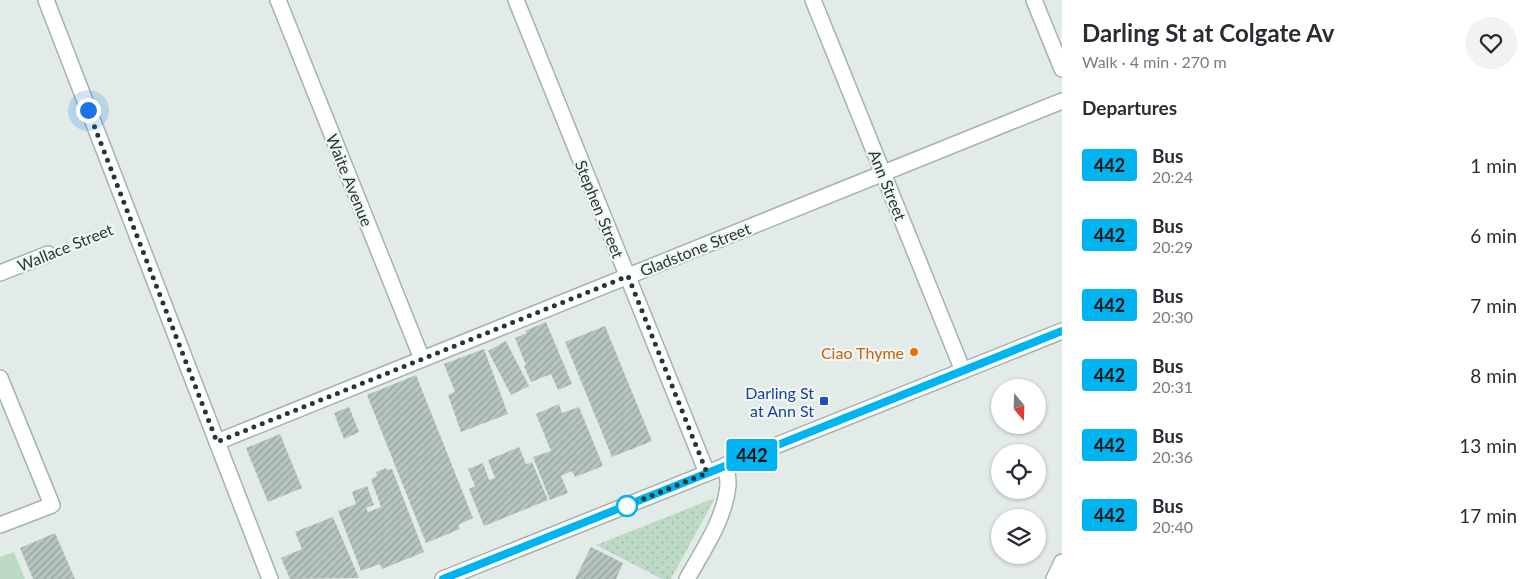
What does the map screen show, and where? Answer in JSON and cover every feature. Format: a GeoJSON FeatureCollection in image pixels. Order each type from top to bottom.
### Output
{"type":"FeatureCollection","features":[{"type":"Feature","properties":{"kind":"street"},"geometry":{"type":"LineString","coordinates":[[46,0],[270,579]]}},
{"type":"Feature","properties":{"kind":"street","name":"Waite Avenue"},"geometry":{"type":"LineString","coordinates":[[278,0],[422,359]]}},
{"type":"Feature","properties":{"kind":"street","name":"Stephen Street"},"geometry":{"type":"LineString","coordinates":[[516,0],[707,473]]}},
{"type":"Feature","properties":{"kind":"street","name":"Ann Street"},"geometry":{"type":"LineString","coordinates":[[813,0],[963,371]]}},
{"type":"Feature","properties":{"kind":"street"},"geometry":{"type":"LineString","coordinates":[[1034,0],[1062,69]]}},
{"type":"Feature","properties":{"kind":"street","name":"Gladstone Street"},"geometry":{"type":"LineString","coordinates":[[217,442],[1062,101]]}},
{"type":"Feature","properties":{"kind":"street","name":"Wallace Street"},"geometry":{"type":"LineString","coordinates":[[0,273],[48,254]]}},
{"type":"Feature","properties":{"kind":"street"},"geometry":{"type":"LineString","coordinates":[[443,579],[1062,331]]}},
{"type":"Feature","properties":{"kind":"street"},"geometry":{"type":"LineString","coordinates":[[0,378],[52,504],[0,525]]}},
{"type":"Feature","properties":{"kind":"street"},"geometry":{"type":"LineString","coordinates":[[687,579],[717,526],[728,484],[726,465]]}},
{"type":"Feature","properties":{"kind":"street"},"geometry":{"type":"LineString","coordinates":[[1054,579],[1062,562]]}},
{"type":"Feature","properties":{"kind":"path","name":"Wallace Street"},"geometry":{"type":"LineString","coordinates":[[48,254],[131,220]]}},
{"type":"Feature","properties":{"kind":"green space"},"geometry":{"type":"Polygon","coordinates":[[[715,498],[671,579],[662,579],[596,545],[715,498]]]}},
{"type":"Feature","properties":{"kind":"green space"},"geometry":{"type":"Polygon","coordinates":[[[14,552],[25,579],[0,579],[0,557],[14,552]]]}},
{"type":"Feature","properties":{"kind":"building"},"geometry":{"type":"Polygon","coordinates":[[[546,322],[572,384],[558,390],[551,374],[531,382],[515,338],[527,333],[525,331],[546,322]]]}},
{"type":"Feature","properties":{"kind":"building"},"geometry":{"type":"Polygon","coordinates":[[[605,326],[652,441],[612,457],[565,342],[605,326]]]}},
{"type":"Feature","properties":{"kind":"building"},"geometry":{"type":"Polygon","coordinates":[[[506,341],[529,386],[511,395],[488,351],[506,341]]]}},
{"type":"Feature","properties":{"kind":"building"},"geometry":{"type":"Polygon","coordinates":[[[484,349],[508,414],[461,432],[448,395],[455,392],[444,364],[484,349]]]}},
{"type":"Feature","properties":{"kind":"building"},"geometry":{"type":"Polygon","coordinates":[[[416,375],[473,518],[458,525],[460,529],[426,543],[367,395],[416,375]]]}},
{"type":"Feature","properties":{"kind":"building"},"geometry":{"type":"Polygon","coordinates":[[[559,404],[562,413],[579,407],[603,466],[575,477],[572,471],[561,476],[568,493],[550,500],[533,457],[551,451],[536,414],[559,404]]]}},
{"type":"Feature","properties":{"kind":"building"},"geometry":{"type":"Polygon","coordinates":[[[349,407],[359,432],[344,439],[334,413],[349,407]]]}},
{"type":"Feature","properties":{"kind":"building"},"geometry":{"type":"Polygon","coordinates":[[[280,434],[302,488],[268,502],[246,448],[280,434]]]}},
{"type":"Feature","properties":{"kind":"building"},"geometry":{"type":"Polygon","coordinates":[[[519,447],[526,464],[532,462],[548,500],[484,526],[469,489],[475,486],[468,469],[483,463],[489,480],[495,478],[488,460],[519,447]]]}},
{"type":"Feature","properties":{"kind":"building"},"geometry":{"type":"Polygon","coordinates":[[[386,468],[387,470],[392,469],[424,552],[382,569],[380,564],[361,571],[338,511],[356,504],[352,492],[367,486],[374,505],[366,508],[368,512],[381,507],[371,479],[377,476],[376,472],[386,468]]]}},
{"type":"Feature","properties":{"kind":"building"},"geometry":{"type":"Polygon","coordinates":[[[333,517],[359,578],[290,579],[281,558],[302,549],[295,532],[333,517]]]}},
{"type":"Feature","properties":{"kind":"building"},"geometry":{"type":"Polygon","coordinates":[[[55,533],[75,579],[33,579],[20,548],[55,533]]]}},
{"type":"Feature","properties":{"kind":"building"},"geometry":{"type":"Polygon","coordinates":[[[591,547],[623,563],[616,579],[575,579],[591,547]]]}},
{"type":"Feature","properties":{"kind":"bus line","name":"442"},"geometry":{"type":"LineString","coordinates":[[443,579],[1062,331]]}},
{"type":"Feature","properties":{"kind":"place","name":"Ciao Thyme"},"geometry":{"type":"Point","coordinates":[914,352]}},
{"type":"Feature","properties":{"kind":"place","name":"Darling St at Ann St"},"geometry":{"type":"Point","coordinates":[824,401]}},
{"type":"Feature","properties":{"kind":"route"},"geometry":{"type":"LineString","coordinates":[[88,110],[217,442],[628,276],[707,473],[619,509],[627,506]]}}]}
